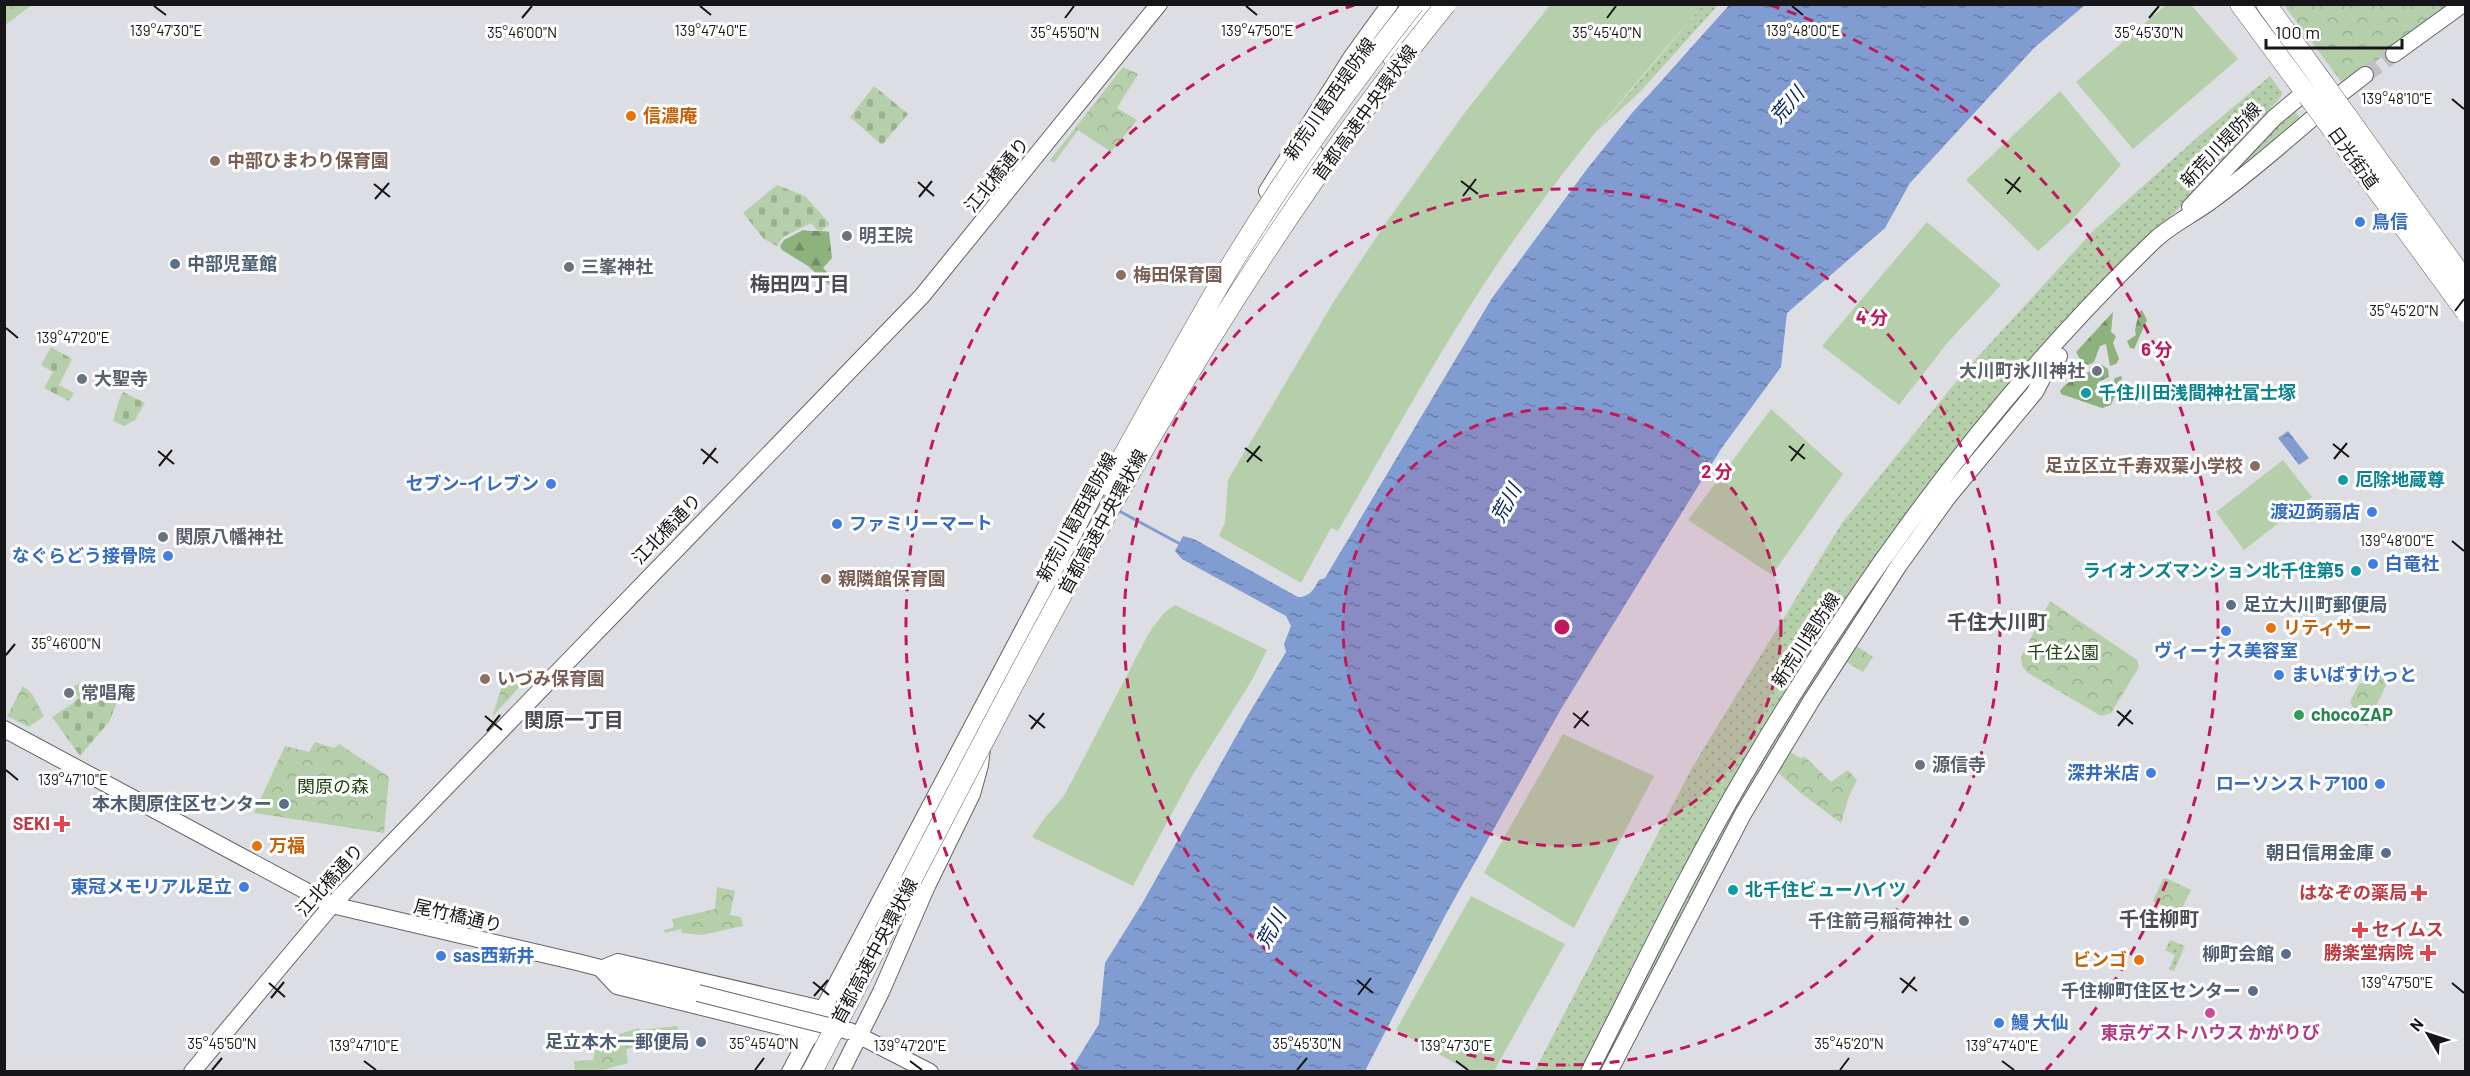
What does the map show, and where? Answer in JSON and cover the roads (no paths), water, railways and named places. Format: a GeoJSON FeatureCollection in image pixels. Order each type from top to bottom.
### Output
{"type":"FeatureCollection","features":[{"type":"Feature","properties":{"kind":"highway"},"geometry":{"type":"LineString","coordinates":[[1333,112],[1367,52],[1402,4]]}},
{"type":"Feature","properties":{"kind":"highway","name":"首都高速中央環状線"},"geometry":{"type":"LineString","coordinates":[[798,1071],[1010,667],[1152,403],[1229,269],[1333,112],[1414,4]]}},
{"type":"Feature","properties":{"kind":"highway"},"geometry":{"type":"LineString","coordinates":[[1249,278],[1282,217],[1304,183],[1431,4]]}},
{"type":"Feature","properties":{"kind":"highway","name":"首都高速中央環状線"},"geometry":{"type":"LineString","coordinates":[[812,1071],[1009,693],[1103,519],[1167,409],[1249,278],[1353,127],[1446,4]]}},
{"type":"Feature","properties":{"kind":"highway","name":"日光街道"},"geometry":{"type":"LineString","coordinates":[[2240,4],[2466,312]]}},
{"type":"Feature","properties":{"kind":"highway","name":"日光街道"},"geometry":{"type":"LineString","coordinates":[[2266,4],[2466,282]]}},
{"type":"Feature","properties":{"kind":"main road","name":"江北橋通り"},"geometry":{"type":"LineString","coordinates":[[192,1071],[332,905],[922,296],[1160,4]]}},
{"type":"Feature","properties":{"kind":"main road","name":"新荒川葛西堤防線"},"geometry":{"type":"LineString","coordinates":[[804,1071],[817,1035],[976,718],[1097,490],[1224,261],[1335,84],[1390,4]]}},
{"type":"Feature","properties":{"kind":"main road","name":"新荒川葛西堤防線"},"geometry":{"type":"LineString","coordinates":[[829,1011],[1099,516],[1235,280],[1310,160],[1378,62],[1423,4]]}},
{"type":"Feature","properties":{"kind":"main road"},"geometry":{"type":"LineString","coordinates":[[2394,54],[2463,4]]}},
{"type":"Feature","properties":{"kind":"main road"},"geometry":{"type":"LineString","coordinates":[[2343,92],[2365,75]]}},
{"type":"Feature","properties":{"kind":"main road","name":"新荒川堤防線"},"geometry":{"type":"LineString","coordinates":[[1589,1071],[1748,769],[1816,658],[1884,557],[1954,462],[2049,350],[2169,229],[2274,118],[2304,90]]}},
{"type":"Feature","properties":{"kind":"main road","name":"新荒川堤防線"},"geometry":{"type":"LineString","coordinates":[[2169,229],[2217,197],[2315,116]]}},
{"type":"Feature","properties":{"kind":"main road","name":"新荒川堤防線"},"geometry":{"type":"LineString","coordinates":[[1609,1071],[1743,814],[1861,622],[1948,497],[2035,392],[2044,373],[2119,290],[2123,280],[2122,274]]}},
{"type":"Feature","properties":{"kind":"main road"},"geometry":{"type":"LineString","coordinates":[[841,1071],[854,1033],[901,950],[927,886],[972,794],[981,765],[981,736],[976,718]]}},
{"type":"Feature","properties":{"kind":"main road","name":"尾竹橋通り"},"geometry":{"type":"LineString","coordinates":[[4,729],[332,905],[601,969],[854,1033],[930,1071]]}},
{"type":"Feature","properties":{"kind":"main road"},"geometry":{"type":"LineString","coordinates":[[817,1035],[617,986],[601,969],[618,962],[829,1011]]}},
{"type":"Feature","properties":{"kind":"main road","name":"新荒川葛西堤防線"},"geometry":{"type":"LineString","coordinates":[[790,1071],[817,1035]]}},
{"type":"Feature","properties":{"kind":"water","name":"荒川"},"geometry":{"type":"Polygon","coordinates":[[[1729,5],[2085,5],[2034,48],[1910,183],[1885,228],[1787,313],[1781,367],[1721,449],[1561,709],[1446,914],[1365,1071],[1070,1071],[1099,1024],[1105,963],[1143,902],[1286,652],[1284,644],[1291,626],[1286,616],[1182,559],[1175,551],[1183,536],[1194,539],[1298,597],[1306,596],[1311,592],[1319,580],[1325,578],[1492,298],[1587,169],[1632,113],[1729,5]]]}},
{"type":"Feature","properties":{"kind":"water"},"geometry":{"type":"Polygon","coordinates":[[[2288,431],[2309,458],[2299,465],[2278,438],[2288,431]]]}},
{"type":"Feature","properties":{"kind":"waterway"},"geometry":{"type":"LineString","coordinates":[[1121,512],[1182,545]]}},
{"type":"Feature","properties":{"kind":"tunnel"},"geometry":{"type":"LineString","coordinates":[[2365,75],[2394,54]]}},
{"type":"Feature","properties":{"kind":"place","name":"信濃庵"},"geometry":{"type":"Point","coordinates":[631,116]}},
{"type":"Feature","properties":{"kind":"place","name":"中部ひまわり保育園"},"geometry":{"type":"Point","coordinates":[215,161]}},
{"type":"Feature","properties":{"kind":"place","name":"鳥信"},"geometry":{"type":"Point","coordinates":[2360,222]}},
{"type":"Feature","properties":{"kind":"place","name":"明王院"},"geometry":{"type":"Point","coordinates":[847,236]}},
{"type":"Feature","properties":{"kind":"place","name":"中部児童館"},"geometry":{"type":"Point","coordinates":[175,264]}},
{"type":"Feature","properties":{"kind":"place","name":"三峯神社"},"geometry":{"type":"Point","coordinates":[569,267]}},
{"type":"Feature","properties":{"kind":"place","name":"梅田保育園"},"geometry":{"type":"Point","coordinates":[1121,275]}},
{"type":"Feature","properties":{"kind":"place","name":"大川町氷川神社"},"geometry":{"type":"Point","coordinates":[2097,371]}},
{"type":"Feature","properties":{"kind":"place","name":"大聖寺"},"geometry":{"type":"Point","coordinates":[82,379]}},
{"type":"Feature","properties":{"kind":"place","name":"千住川田浅間神社富士塚"},"geometry":{"type":"Point","coordinates":[2086,393]}},
{"type":"Feature","properties":{"kind":"place","name":"足立区立千寿双葉小学校"},"geometry":{"type":"Point","coordinates":[2255,466]}},
{"type":"Feature","properties":{"kind":"place","name":"厄除地蔵尊"},"geometry":{"type":"Point","coordinates":[2343,480]}},
{"type":"Feature","properties":{"kind":"place","name":"セブン-イレブン"},"geometry":{"type":"Point","coordinates":[551,484]}},
{"type":"Feature","properties":{"kind":"place","name":"渡辺蒟蒻店"},"geometry":{"type":"Point","coordinates":[2372,512]}},
{"type":"Feature","properties":{"kind":"place","name":"ファミリーマート"},"geometry":{"type":"Point","coordinates":[837,524]}},
{"type":"Feature","properties":{"kind":"place","name":"関原八幡神社"},"geometry":{"type":"Point","coordinates":[163,537]}},
{"type":"Feature","properties":{"kind":"place","name":"なぐらどう接骨院"},"geometry":{"type":"Point","coordinates":[168,556]}},
{"type":"Feature","properties":{"kind":"place","name":"白竜社"},"geometry":{"type":"Point","coordinates":[2373,564]}},
{"type":"Feature","properties":{"kind":"place","name":"ライオンズマンション北千住第5"},"geometry":{"type":"Point","coordinates":[2356,571]}},
{"type":"Feature","properties":{"kind":"place","name":"親隣館保育園"},"geometry":{"type":"Point","coordinates":[826,579]}},
{"type":"Feature","properties":{"kind":"place","name":"足立大川町郵便局"},"geometry":{"type":"Point","coordinates":[2231,605]}},
{"type":"Feature","properties":{"kind":"place","name":"リティサー"},"geometry":{"type":"Point","coordinates":[2271,628]}},
{"type":"Feature","properties":{"kind":"place","name":"ヴィーナス美容室"},"geometry":{"type":"Point","coordinates":[2226,631]}},
{"type":"Feature","properties":{"kind":"place","name":"まいばすけっと"},"geometry":{"type":"Point","coordinates":[2279,675]}},
{"type":"Feature","properties":{"kind":"place","name":"いづみ保育園"},"geometry":{"type":"Point","coordinates":[485,679]}},
{"type":"Feature","properties":{"kind":"place","name":"常唱庵"},"geometry":{"type":"Point","coordinates":[69,693]}},
{"type":"Feature","properties":{"kind":"place","name":"chocoZAP"},"geometry":{"type":"Point","coordinates":[2299,715]}},
{"type":"Feature","properties":{"kind":"place","name":"源信寺"},"geometry":{"type":"Point","coordinates":[1920,765]}},
{"type":"Feature","properties":{"kind":"place","name":"深井米店"},"geometry":{"type":"Point","coordinates":[2151,773]}},
{"type":"Feature","properties":{"kind":"place","name":"ローソンストア100"},"geometry":{"type":"Point","coordinates":[2380,784]}},
{"type":"Feature","properties":{"kind":"place","name":"本木関原住区センター"},"geometry":{"type":"Point","coordinates":[284,804]}},
{"type":"Feature","properties":{"kind":"place","name":"SEKI"},"geometry":{"type":"Point","coordinates":[62,824]}},
{"type":"Feature","properties":{"kind":"place","name":"万福"},"geometry":{"type":"Point","coordinates":[257,846]}},
{"type":"Feature","properties":{"kind":"place","name":"朝日信用金庫"},"geometry":{"type":"Point","coordinates":[2386,853]}},
{"type":"Feature","properties":{"kind":"place","name":"東冠メモリアル足立"},"geometry":{"type":"Point","coordinates":[244,887]}},
{"type":"Feature","properties":{"kind":"place","name":"北千住ビューハイツ"},"geometry":{"type":"Point","coordinates":[1733,890]}},
{"type":"Feature","properties":{"kind":"place","name":"はなぞの薬局"},"geometry":{"type":"Point","coordinates":[2419,893]}},
{"type":"Feature","properties":{"kind":"place","name":"千住箭弓稲荷神社"},"geometry":{"type":"Point","coordinates":[1964,921]}},
{"type":"Feature","properties":{"kind":"place","name":"セイムス"},"geometry":{"type":"Point","coordinates":[2360,930]}},
{"type":"Feature","properties":{"kind":"place","name":"勝楽堂病院"},"geometry":{"type":"Point","coordinates":[2428,953]}},
{"type":"Feature","properties":{"kind":"place","name":"柳町会館"},"geometry":{"type":"Point","coordinates":[2286,954]}},
{"type":"Feature","properties":{"kind":"place","name":"sas西新井"},"geometry":{"type":"Point","coordinates":[441,956]}},
{"type":"Feature","properties":{"kind":"place","name":"ビンゴ"},"geometry":{"type":"Point","coordinates":[2139,960]}},
{"type":"Feature","properties":{"kind":"place","name":"千住柳町住区センター"},"geometry":{"type":"Point","coordinates":[2253,991]}},
{"type":"Feature","properties":{"kind":"place","name":"東京ゲストハウス かがりび"},"geometry":{"type":"Point","coordinates":[2210,1013]}},
{"type":"Feature","properties":{"kind":"place","name":"鰻 大仙"},"geometry":{"type":"Point","coordinates":[1999,1023]}},
{"type":"Feature","properties":{"kind":"place","name":"足立本木一郵便局"},"geometry":{"type":"Point","coordinates":[701,1042]}},
{"type":"Feature","properties":{"kind":"district","name":"梅田四丁目"},"geometry":{"type":"Point","coordinates":[800,284]}},
{"type":"Feature","properties":{"kind":"district","name":"千住大川町"},"geometry":{"type":"Point","coordinates":[1997,622]}},
{"type":"Feature","properties":{"kind":"district","name":"関原一丁目"},"geometry":{"type":"Point","coordinates":[574,720]}},
{"type":"Feature","properties":{"kind":"district","name":"千住柳町"},"geometry":{"type":"Point","coordinates":[2159,919]}},
{"type":"Feature","properties":{"kind":"park label","name":"千住公園"},"geometry":{"type":"Point","coordinates":[2063,653]}},
{"type":"Feature","properties":{"kind":"park label","name":"関原の森"},"geometry":{"type":"Point","coordinates":[333,787]}}]}
